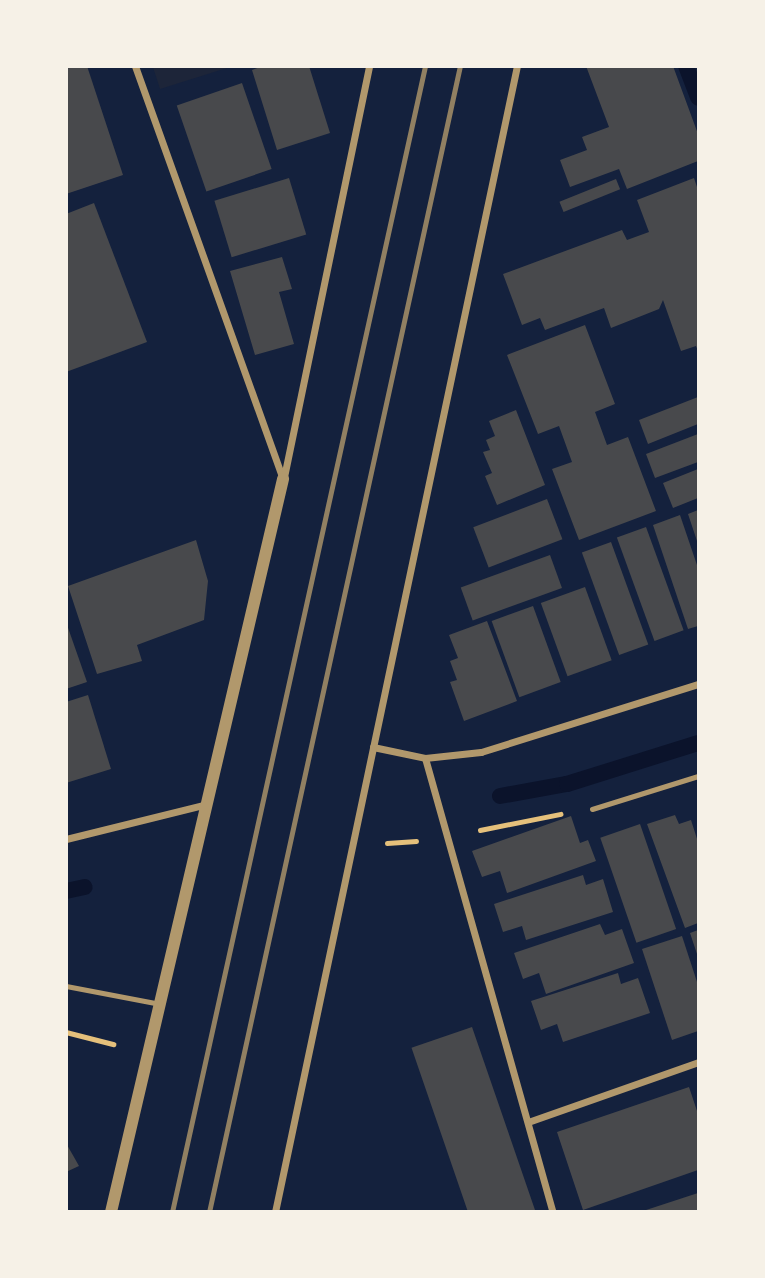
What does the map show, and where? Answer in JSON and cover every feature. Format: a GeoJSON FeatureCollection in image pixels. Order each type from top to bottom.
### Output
{"type":"FeatureCollection","features":[{"type":"Feature","properties":{"kind":"street"},"geometry":{"type":"LineString","coordinates":[[135,66],[283,479]]}},
{"type":"Feature","properties":{"kind":"street"},"geometry":{"type":"LineString","coordinates":[[111,1212],[162,1004],[283,479],[369,66]]}},
{"type":"Feature","properties":{"kind":"street"},"geometry":{"type":"LineString","coordinates":[[275,1212],[517,66]]}},
{"type":"Feature","properties":{"kind":"street"},"geometry":{"type":"LineString","coordinates":[[373,747],[425,758],[481,752],[698,684]]}},
{"type":"Feature","properties":{"kind":"street"},"geometry":{"type":"LineString","coordinates":[[425,758],[554,1212]]}},
{"type":"Feature","properties":{"kind":"street"},"geometry":{"type":"LineString","coordinates":[[66,839],[207,804]]}},
{"type":"Feature","properties":{"kind":"street"},"geometry":{"type":"LineString","coordinates":[[528,1122],[698,1062]]}},
{"type":"Feature","properties":{"kind":"lane"},"geometry":{"type":"LineString","coordinates":[[592,809],[698,776]]}},
{"type":"Feature","properties":{"kind":"lane"},"geometry":{"type":"LineString","coordinates":[[66,986],[162,1004]]}},
{"type":"Feature","properties":{"kind":"path"},"geometry":{"type":"LineString","coordinates":[[66,1032],[117,1045]]}},
{"type":"Feature","properties":{"kind":"shaded area"},"geometry":{"type":"Polygon","coordinates":[[[153,66],[230,67],[160,89],[153,66]]]}},
{"type":"Feature","properties":{"kind":"building"},"geometry":{"type":"Polygon","coordinates":[[[66,66],[87,66],[123,175],[66,194],[66,66]]]}},
{"type":"Feature","properties":{"kind":"building"},"geometry":{"type":"Polygon","coordinates":[[[263,66],[309,66],[330,133],[277,150],[252,70],[263,66]]]}},
{"type":"Feature","properties":{"kind":"building"},"geometry":{"type":"Polygon","coordinates":[[[586,66],[673,66],[698,134],[698,161],[627,189],[619,169],[570,187],[560,160],[587,150],[582,137],[609,127],[586,66]]]}},
{"type":"Feature","properties":{"kind":"building"},"geometry":{"type":"Polygon","coordinates":[[[242,83],[272,169],[206,192],[177,105],[242,83]]]}},
{"type":"Feature","properties":{"kind":"building"},"geometry":{"type":"Polygon","coordinates":[[[289,178],[306,234],[232,257],[214,201],[289,178]]]}},
{"type":"Feature","properties":{"kind":"building"},"geometry":{"type":"Polygon","coordinates":[[[694,178],[698,190],[698,351],[696,346],[681,351],[663,300],[659,309],[611,328],[604,308],[545,330],[540,318],[522,325],[503,274],[622,230],[627,240],[649,232],[637,200],[694,178]]]}},
{"type":"Feature","properties":{"kind":"building"},"geometry":{"type":"Polygon","coordinates":[[[616,179],[620,189],[564,212],[559,202],[616,179]]]}},
{"type":"Feature","properties":{"kind":"building"},"geometry":{"type":"Polygon","coordinates":[[[94,203],[147,342],[66,372],[66,214],[94,203]]]}},
{"type":"Feature","properties":{"kind":"building"},"geometry":{"type":"Polygon","coordinates":[[[282,257],[292,289],[279,292],[294,344],[255,355],[230,271],[282,257]]]}},
{"type":"Feature","properties":{"kind":"building"},"geometry":{"type":"Polygon","coordinates":[[[585,325],[615,404],[595,412],[607,445],[628,437],[656,511],[579,540],[552,469],[572,462],[559,426],[538,434],[507,355],[585,325]]]}},
{"type":"Feature","properties":{"kind":"building"},"geometry":{"type":"Polygon","coordinates":[[[698,397],[698,424],[648,444],[639,420],[698,397]]]}},
{"type":"Feature","properties":{"kind":"building"},"geometry":{"type":"Polygon","coordinates":[[[516,410],[545,485],[497,505],[485,476],[492,473],[483,452],[490,450],[486,440],[495,436],[489,421],[516,410]]]}},
{"type":"Feature","properties":{"kind":"building"},"geometry":{"type":"Polygon","coordinates":[[[698,434],[698,462],[655,478],[646,454],[698,434]]]}},
{"type":"Feature","properties":{"kind":"building"},"geometry":{"type":"Polygon","coordinates":[[[698,469],[698,498],[673,508],[663,483],[698,469]]]}},
{"type":"Feature","properties":{"kind":"building"},"geometry":{"type":"Polygon","coordinates":[[[547,499],[562,539],[489,567],[473,527],[547,499]]]}},
{"type":"Feature","properties":{"kind":"building"},"geometry":{"type":"Polygon","coordinates":[[[698,510],[698,544],[688,514],[698,510]]]}},
{"type":"Feature","properties":{"kind":"building"},"geometry":{"type":"Polygon","coordinates":[[[680,515],[698,568],[698,626],[688,629],[653,525],[680,515]]]}},
{"type":"Feature","properties":{"kind":"building"},"geometry":{"type":"Polygon","coordinates":[[[646,527],[684,630],[654,641],[617,538],[646,527]]]}},
{"type":"Feature","properties":{"kind":"building"},"geometry":{"type":"Polygon","coordinates":[[[196,540],[208,581],[204,620],[137,645],[142,661],[97,674],[68,586],[196,540]]]}},
{"type":"Feature","properties":{"kind":"building"},"geometry":{"type":"Polygon","coordinates":[[[611,542],[648,644],[619,655],[582,553],[611,542]]]}},
{"type":"Feature","properties":{"kind":"building"},"geometry":{"type":"Polygon","coordinates":[[[550,555],[562,588],[473,620],[461,587],[550,555]]]}},
{"type":"Feature","properties":{"kind":"building"},"geometry":{"type":"Polygon","coordinates":[[[585,587],[612,660],[568,676],[541,603],[585,587]]]}},
{"type":"Feature","properties":{"kind":"building"},"geometry":{"type":"Polygon","coordinates":[[[533,606],[561,682],[519,697],[492,621],[533,606]]]}},
{"type":"Feature","properties":{"kind":"building"},"geometry":{"type":"Polygon","coordinates":[[[487,621],[517,701],[464,721],[450,682],[457,680],[450,661],[458,658],[449,635],[487,621]]]}},
{"type":"Feature","properties":{"kind":"building"},"geometry":{"type":"Polygon","coordinates":[[[66,622],[87,682],[66,689],[66,622]]]}},
{"type":"Feature","properties":{"kind":"building"},"geometry":{"type":"Polygon","coordinates":[[[88,695],[111,769],[66,783],[66,702],[88,695]]]}},
{"type":"Feature","properties":{"kind":"building"},"geometry":{"type":"Polygon","coordinates":[[[675,815],[679,824],[691,820],[698,842],[698,923],[685,928],[647,824],[675,815]]]}},
{"type":"Feature","properties":{"kind":"building"},"geometry":{"type":"Polygon","coordinates":[[[571,816],[580,843],[588,840],[596,861],[507,893],[500,871],[482,877],[472,851],[571,816]]]}},
{"type":"Feature","properties":{"kind":"building"},"geometry":{"type":"Polygon","coordinates":[[[640,824],[676,929],[636,943],[600,838],[640,824]]]}},
{"type":"Feature","properties":{"kind":"building"},"geometry":{"type":"Polygon","coordinates":[[[583,875],[586,885],[603,879],[613,912],[526,940],[522,926],[503,932],[494,904],[583,875]]]}},
{"type":"Feature","properties":{"kind":"building"},"geometry":{"type":"Polygon","coordinates":[[[600,924],[605,935],[622,929],[634,963],[546,994],[539,973],[523,979],[514,953],[600,924]]]}},
{"type":"Feature","properties":{"kind":"building"},"geometry":{"type":"Polygon","coordinates":[[[698,930],[698,957],[690,933],[698,930]]]}},
{"type":"Feature","properties":{"kind":"building"},"geometry":{"type":"Polygon","coordinates":[[[682,936],[698,985],[698,1031],[672,1040],[642,949],[682,936]]]}},
{"type":"Feature","properties":{"kind":"building"},"geometry":{"type":"Polygon","coordinates":[[[618,973],[621,984],[638,978],[650,1013],[563,1042],[557,1024],[541,1030],[531,1001],[618,973]]]}},
{"type":"Feature","properties":{"kind":"building"},"geometry":{"type":"Polygon","coordinates":[[[472,1027],[535,1211],[468,1212],[411,1048],[472,1027]]]}},
{"type":"Feature","properties":{"kind":"building"},"geometry":{"type":"Polygon","coordinates":[[[689,1087],[698,1114],[698,1170],[583,1210],[557,1132],[689,1087]]]}},
{"type":"Feature","properties":{"kind":"building"},"geometry":{"type":"Polygon","coordinates":[[[66,1143],[79,1166],[66,1172],[66,1143]]]}},
{"type":"Feature","properties":{"kind":"building"},"geometry":{"type":"Polygon","coordinates":[[[698,1193],[698,1212],[643,1211],[698,1193]]]}},
{"type":"Feature","properties":{"kind":"waterway"},"geometry":{"type":"LineString","coordinates":[[686,66],[698,98]]}},
{"type":"Feature","properties":{"kind":"waterway"},"geometry":{"type":"LineString","coordinates":[[500,796],[567,784],[698,743]]}},
{"type":"Feature","properties":{"kind":"waterway"},"geometry":{"type":"LineString","coordinates":[[66,891],[85,887]]}},
{"type":"Feature","properties":{"kind":"railway"},"geometry":{"type":"LineString","coordinates":[[172,1212],[425,66]]}},
{"type":"Feature","properties":{"kind":"railway"},"geometry":{"type":"LineString","coordinates":[[209,1212],[460,66]]}}]}
